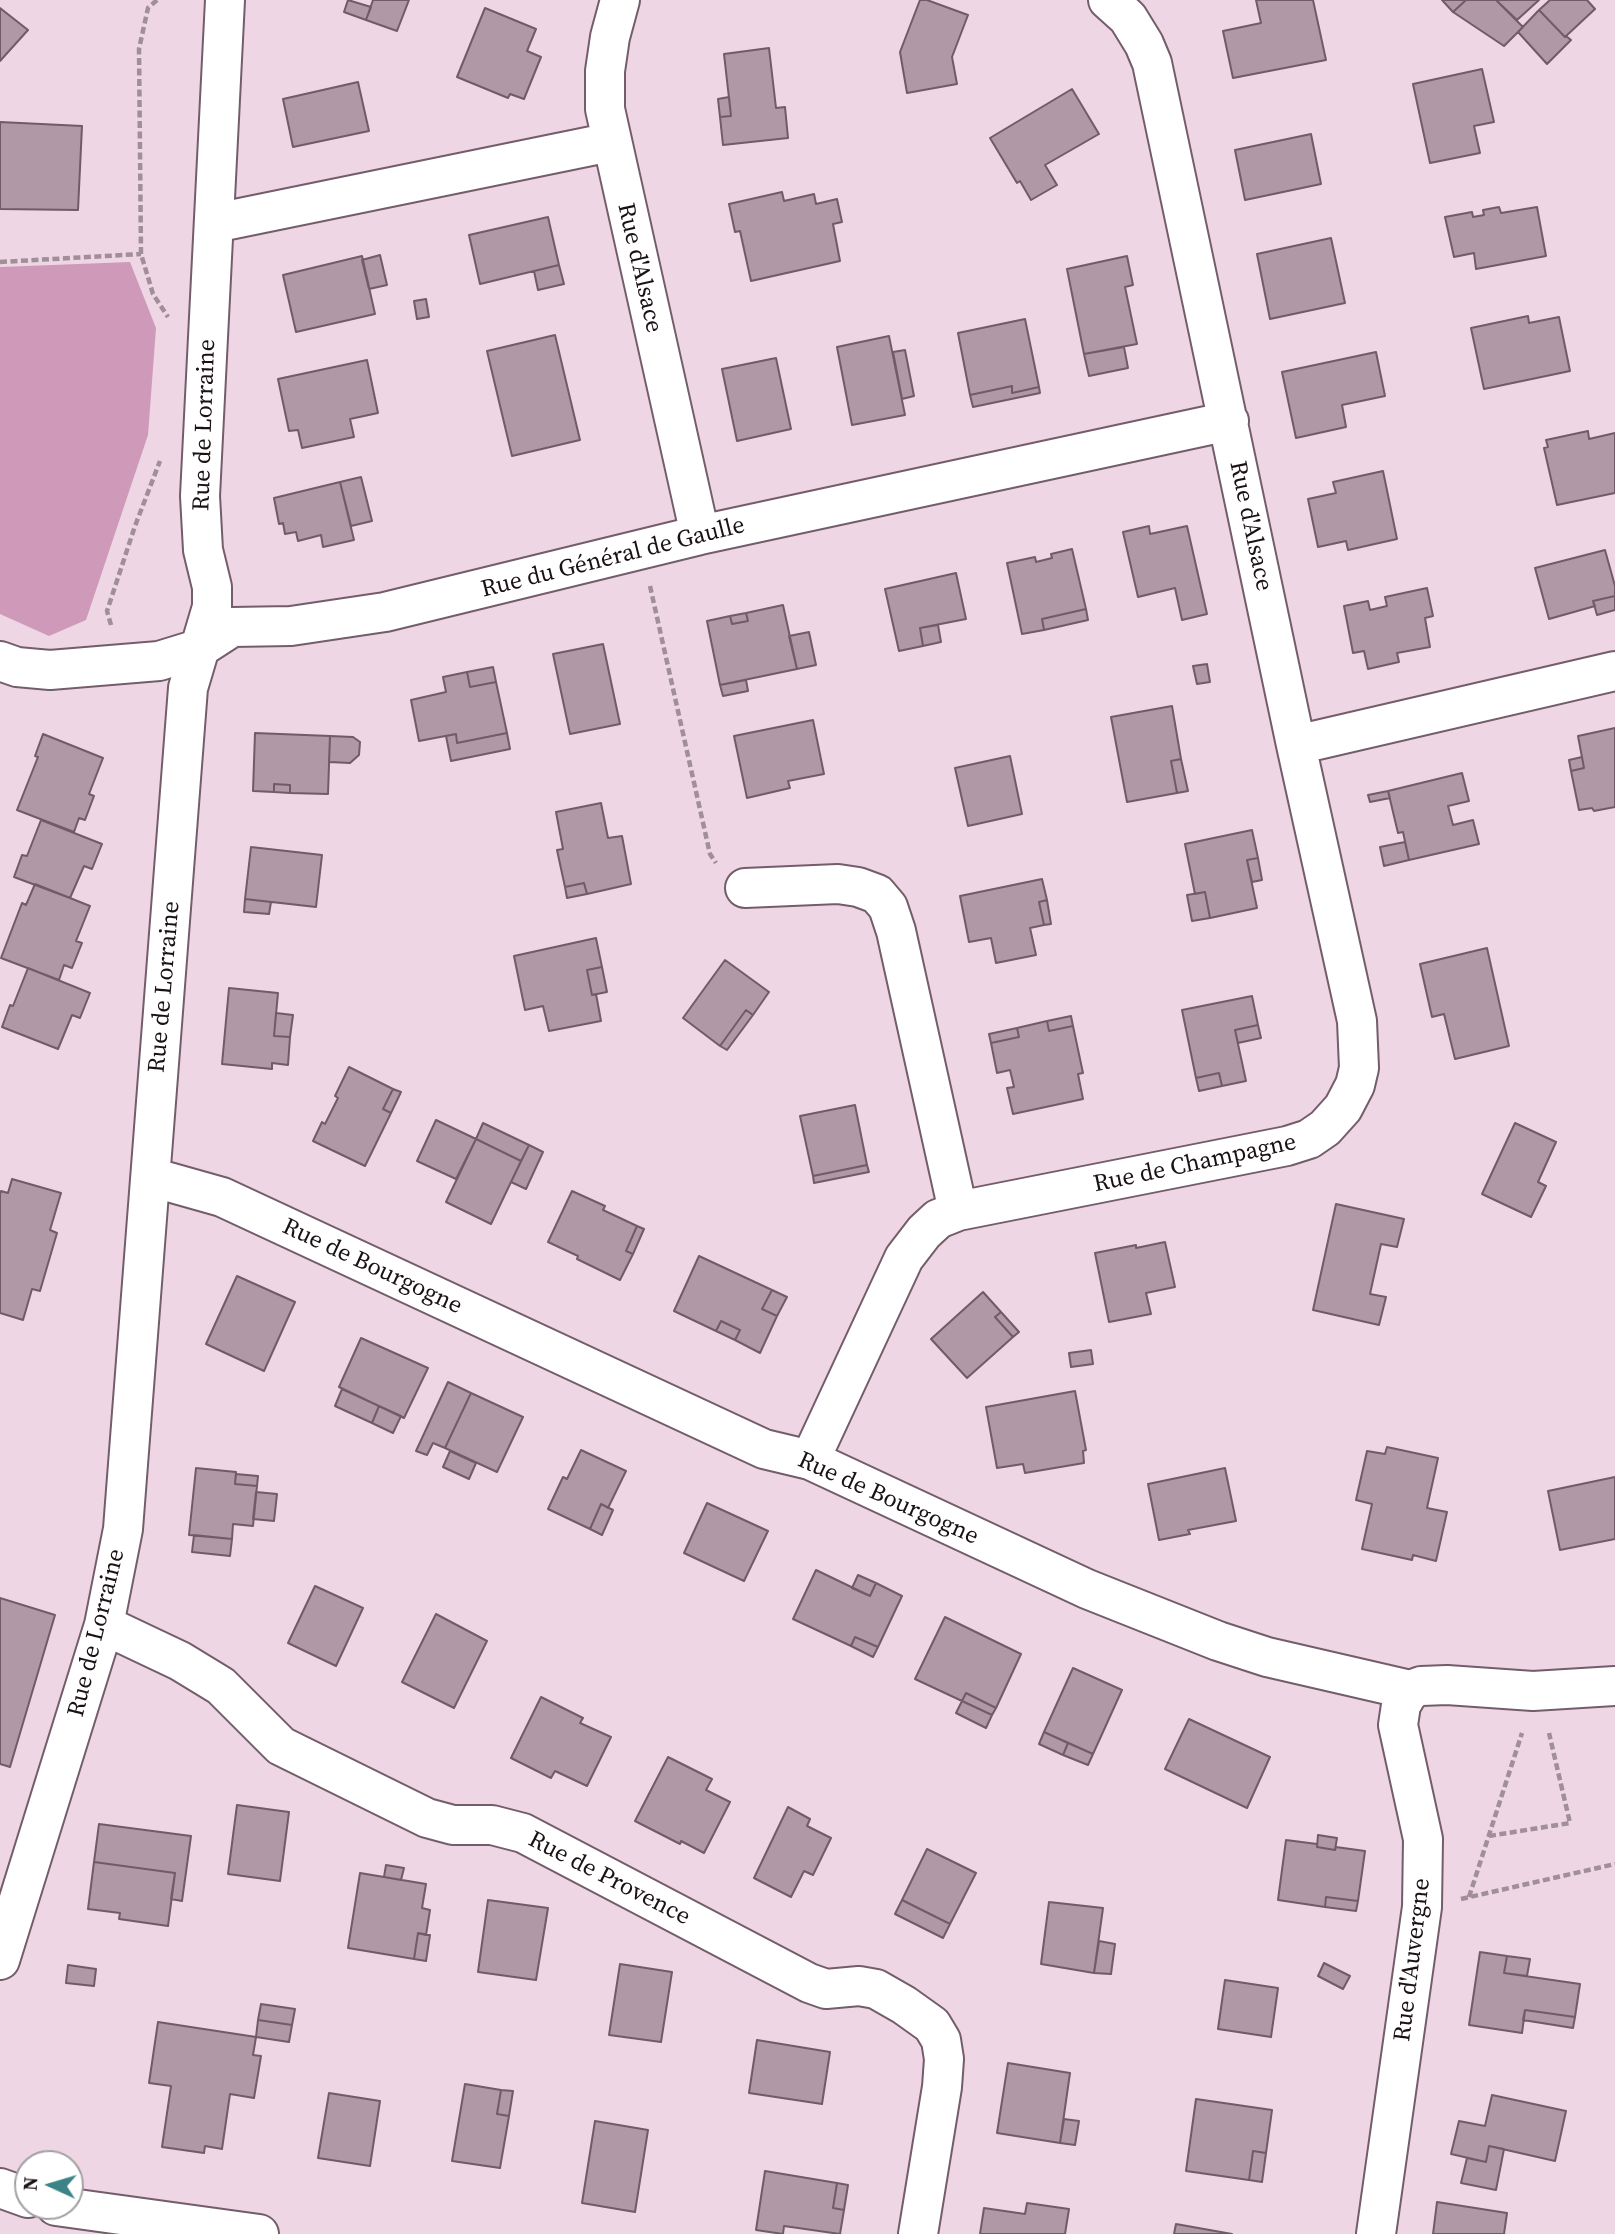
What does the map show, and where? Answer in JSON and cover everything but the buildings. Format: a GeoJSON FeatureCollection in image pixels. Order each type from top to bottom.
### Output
{"type":"FeatureCollection","features":[{"type":"Feature","properties":{"kind":"street","name":"Rue de Lorraine"},"geometry":{"type":"LineString","coordinates":[[0,1960],[104,1625],[123,1530],[188,688],[212,607],[212,587],[204,550],[200,496],[225,0]]}},
{"type":"Feature","properties":{"kind":"street","name":"Rue d'Alsace"},"geometry":{"type":"LineString","coordinates":[[620,0],[610,37],[605,71],[605,109],[700,535]]}},
{"type":"Feature","properties":{"kind":"street","name":"Rue d'Alsace"},"geometry":{"type":"LineString","coordinates":[[1108,0],[1128,18],[1152,62],[1296,746]]}},
{"type":"Feature","properties":{"kind":"street"},"geometry":{"type":"LineString","coordinates":[[215,223],[611,142]]}},
{"type":"Feature","properties":{"kind":"street","name":"Rue du Général de Gaulle"},"geometry":{"type":"LineString","coordinates":[[0,661],[16,667],[50,670],[159,661],[198,649],[232,627],[291,626],[385,612],[700,535],[1229,421]]}},
{"type":"Feature","properties":{"kind":"street"},"geometry":{"type":"LineString","coordinates":[[1296,746],[1615,671]]}},
{"type":"Feature","properties":{"kind":"street","name":"Rue de Champagne"},"geometry":{"type":"LineString","coordinates":[[810,1460],[904,1258],[938,1219],[958,1211],[1287,1146],[1309,1139],[1325,1128],[1343,1108],[1355,1085],[1359,1068],[1357,1021],[1296,746]]}},
{"type":"Feature","properties":{"kind":"street"},"geometry":{"type":"LineString","coordinates":[[745,888],[838,884],[877,894],[888,907],[896,930],[958,1211]]}},
{"type":"Feature","properties":{"kind":"street","name":"Rue de Bourgogne"},"geometry":{"type":"LineString","coordinates":[[151,1177],[222,1197],[764,1449],[810,1460],[1087,1589],[1164,1621],[1267,1657],[1410,1690],[1421,1686],[1447,1685],[1533,1691],[1615,1686]]}},
{"type":"Feature","properties":{"kind":"street","name":"Rue de Provence"},"geometry":{"type":"LineString","coordinates":[[104,1625],[180,1661],[221,1686],[281,1746],[428,1818],[453,1825],[492,1825],[523,1833],[809,1983],[826,1989],[859,1986],[876,1989],[932,2025],[941,2040],[944,2059],[942,2087],[918,2234]]}},
{"type":"Feature","properties":{"kind":"street","name":"Rue d'Auvergne"},"geometry":{"type":"LineString","coordinates":[[1376,2234],[1422,1907],[1423,1839],[1398,1726],[1401,1705],[1410,1690]]}},
{"type":"Feature","properties":{"kind":"street"},"geometry":{"type":"LineString","coordinates":[[84,2211],[259,2234]]}},
{"type":"Feature","properties":{"kind":"path"},"geometry":{"type":"LineString","coordinates":[[157,0],[148,8],[139,49],[141,254],[153,293],[169,318]]}},
{"type":"Feature","properties":{"kind":"path"},"geometry":{"type":"LineString","coordinates":[[0,262],[141,254]]}},
{"type":"Feature","properties":{"kind":"path"},"geometry":{"type":"LineString","coordinates":[[119,663],[107,611],[162,456]]}},
{"type":"Feature","properties":{"kind":"path"},"geometry":{"type":"LineString","coordinates":[[642,551],[710,855],[720,870],[745,888]]}},
{"type":"Feature","properties":{"kind":"path"},"geometry":{"type":"LineString","coordinates":[[1469,1898],[1522,1733]]}},
{"type":"Feature","properties":{"kind":"path"},"geometry":{"type":"LineString","coordinates":[[1489,1836],[1570,1824],[1549,1733]]}},
{"type":"Feature","properties":{"kind":"path"},"geometry":{"type":"LineString","coordinates":[[1422,1907],[1615,1864]]}},
{"type":"Feature","properties":{"kind":"shaded area"},"geometry":{"type":"Polygon","coordinates":[[[130,262],[156,328],[148,435],[86,620],[49,636],[0,614],[0,267],[130,262]]]}}]}
